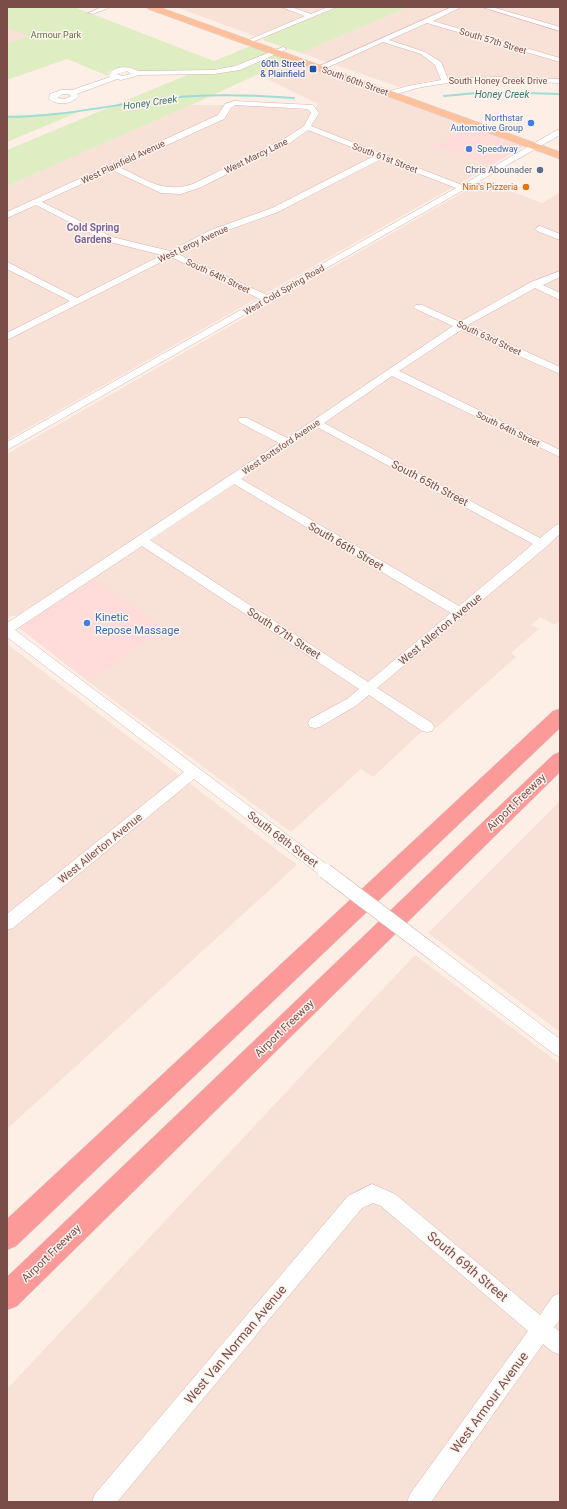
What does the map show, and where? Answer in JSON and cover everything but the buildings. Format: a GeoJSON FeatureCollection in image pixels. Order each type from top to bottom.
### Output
{"type":"FeatureCollection","features":[{"type":"Feature","properties":{"kind":"highway"},"geometry":{"type":"LineString","coordinates":[[7,1237],[560,716]]}},
{"type":"Feature","properties":{"kind":"highway","name":"Airport Freeway"},"geometry":{"type":"LineString","coordinates":[[7,1296],[560,760]]}},
{"type":"Feature","properties":{"kind":"main road","name":"South 60th Street"},"geometry":{"type":"LineString","coordinates":[[151,7],[323,66],[482,127],[539,144],[560,148]]}},
{"type":"Feature","properties":{"kind":"main road","name":"South 60th Street"},"geometry":{"type":"LineString","coordinates":[[167,7],[252,41]]}},
{"type":"Feature","properties":{"kind":"main road","name":"South 60th Street"},"geometry":{"type":"LineString","coordinates":[[394,92],[507,129],[560,156]]}},
{"type":"Feature","properties":{"kind":"main road"},"geometry":{"type":"LineString","coordinates":[[482,127],[490,126],[507,129]]}},
{"type":"Feature","properties":{"kind":"street"},"geometry":{"type":"LineString","coordinates":[[91,13],[108,7]]}},
{"type":"Feature","properties":{"kind":"street"},"geometry":{"type":"LineString","coordinates":[[284,7],[311,16]]}},
{"type":"Feature","properties":{"kind":"street"},"geometry":{"type":"LineString","coordinates":[[252,41],[334,7]]}},
{"type":"Feature","properties":{"kind":"street"},"geometry":{"type":"LineString","coordinates":[[323,66],[458,7]]}},
{"type":"Feature","properties":{"kind":"street"},"geometry":{"type":"LineString","coordinates":[[485,7],[560,29]]}},
{"type":"Feature","properties":{"kind":"street","name":"South 57th Street"},"geometry":{"type":"LineString","coordinates":[[427,21],[560,60]]}},
{"type":"Feature","properties":{"kind":"street"},"geometry":{"type":"LineString","coordinates":[[382,40],[423,53],[438,64],[445,81]]}},
{"type":"Feature","properties":{"kind":"street"},"geometry":{"type":"LineString","coordinates":[[72,93],[116,77],[113,75],[114,73],[121,70],[130,70],[135,73],[214,72],[237,68],[280,51]]}},
{"type":"Feature","properties":{"kind":"street","name":"South Honey Creek Drive"},"geometry":{"type":"LineString","coordinates":[[394,92],[415,85],[445,81],[560,74]]}},
{"type":"Feature","properties":{"kind":"street","name":"West Plainfield Avenue"},"geometry":{"type":"LineString","coordinates":[[7,215],[221,117],[228,106],[234,103],[310,107],[315,113],[307,128]]}},
{"type":"Feature","properties":{"kind":"street","name":"West Marcy Lane"},"geometry":{"type":"LineString","coordinates":[[113,167],[161,190],[180,191],[196,186],[287,141],[307,128]]}},
{"type":"Feature","properties":{"kind":"street","name":"South 61st Street"},"geometry":{"type":"LineString","coordinates":[[307,128],[463,188]]}},
{"type":"Feature","properties":{"kind":"street","name":"West Cold Spring Road"},"geometry":{"type":"LineString","coordinates":[[7,447],[560,132]]}},
{"type":"Feature","properties":{"kind":"street","name":"West Leroy Avenue"},"geometry":{"type":"LineString","coordinates":[[7,338],[214,232],[275,210],[381,156]]}},
{"type":"Feature","properties":{"kind":"street","name":"South 64th Street"},"geometry":{"type":"LineString","coordinates":[[36,202],[110,239],[171,254],[267,299]]}},
{"type":"Feature","properties":{"kind":"street"},"geometry":{"type":"LineString","coordinates":[[540,229],[560,237]]}},
{"type":"Feature","properties":{"kind":"street"},"geometry":{"type":"LineString","coordinates":[[7,265],[76,302]]}},
{"type":"Feature","properties":{"kind":"street","name":"West Bottsford Avenue"},"geometry":{"type":"LineString","coordinates":[[7,629],[461,326],[534,284],[560,274]]}},
{"type":"Feature","properties":{"kind":"street"},"geometry":{"type":"LineString","coordinates":[[534,284],[560,298]]}},
{"type":"Feature","properties":{"kind":"street","name":"South 63rd Street"},"geometry":{"type":"LineString","coordinates":[[419,306],[560,371]]}},
{"type":"Feature","properties":{"kind":"street","name":"South 64th Street"},"geometry":{"type":"LineString","coordinates":[[392,372],[560,454]]}},
{"type":"Feature","properties":{"kind":"street"},"geometry":{"type":"LineString","coordinates":[[243,420],[287,443]]}},
{"type":"Feature","properties":{"kind":"street","name":"South 65th Street"},"geometry":{"type":"LineString","coordinates":[[317,423],[542,544]]}},
{"type":"Feature","properties":{"kind":"street","name":"South 66th Street"},"geometry":{"type":"LineString","coordinates":[[233,479],[459,612]]}},
{"type":"Feature","properties":{"kind":"street","name":"West Allerton Avenue"},"geometry":{"type":"LineString","coordinates":[[315,723],[352,702],[369,689],[560,528]]}},
{"type":"Feature","properties":{"kind":"street","name":"South 67th Street"},"geometry":{"type":"LineString","coordinates":[[142,540],[427,727]]}},
{"type":"Feature","properties":{"kind":"street","name":"South 68th Street"},"geometry":{"type":"LineString","coordinates":[[7,629],[560,1049]]}},
{"type":"Feature","properties":{"kind":"street","name":"West Allerton Avenue"},"geometry":{"type":"LineString","coordinates":[[7,923],[194,772]]}},
{"type":"Feature","properties":{"kind":"street","name":"South 69th Street"},"geometry":{"type":"LineString","coordinates":[[372,1193],[388,1200],[560,1345]]}},
{"type":"Feature","properties":{"kind":"street","name":"West Van Norman Avenue"},"geometry":{"type":"LineString","coordinates":[[103,1502],[355,1202],[372,1193]]}},
{"type":"Feature","properties":{"kind":"street","name":"West Armour Avenue"},"geometry":{"type":"LineString","coordinates":[[418,1502],[560,1303]]}},
{"type":"Feature","properties":{"kind":"shaded area"},"geometry":{"type":"Polygon","coordinates":[[[176,7],[339,7],[263,39],[176,7]]]}},
{"type":"Feature","properties":{"kind":"shaded area"},"geometry":{"type":"Polygon","coordinates":[[[409,7],[560,7],[560,79],[482,77],[427,81],[399,87],[301,53],[409,7]]]}},
{"type":"Feature","properties":{"kind":"shaded area"},"geometry":{"type":"Polygon","coordinates":[[[7,26],[31,36],[7,45],[7,26]]]}},
{"type":"Feature","properties":{"kind":"shaded area"},"geometry":{"type":"Polygon","coordinates":[[[289,60],[472,126],[436,145],[490,166],[7,440],[7,186],[191,105],[240,105],[308,110],[316,108],[318,104],[257,74],[289,60]]]}},
{"type":"Feature","properties":{"kind":"shaded area"},"geometry":{"type":"Polygon","coordinates":[[[472,126],[524,146],[490,166],[436,145],[472,126]]]}},
{"type":"Feature","properties":{"kind":"shaded area"},"geometry":{"type":"Polygon","coordinates":[[[483,181],[542,203],[560,192],[560,621],[555,625],[540,617],[531,625],[539,629],[511,653],[516,657],[436,728],[430,724],[373,777],[361,769],[291,832],[89,682],[164,628],[82,573],[18,615],[7,617],[7,454],[483,181]]]}},
{"type":"Feature","properties":{"kind":"shaded area"},"geometry":{"type":"Polygon","coordinates":[[[91,578],[164,628],[89,682],[19,628],[91,578]]]}},
{"type":"Feature","properties":{"kind":"shaded area"},"geometry":{"type":"Polygon","coordinates":[[[7,644],[297,865],[7,1129],[7,644]]]}},
{"type":"Feature","properties":{"kind":"shaded area"},"geometry":{"type":"Polygon","coordinates":[[[560,801],[560,1032],[428,933],[560,801]]]}},
{"type":"Feature","properties":{"kind":"shaded area"},"geometry":{"type":"Polygon","coordinates":[[[415,955],[560,1064],[560,1502],[7,1502],[7,1389],[415,955]]]}},
{"type":"Feature","properties":{"kind":"green space","name":"Armour Park"},"geometry":{"type":"Polygon","coordinates":[[[7,7],[74,7],[214,61],[251,46],[268,52],[238,65],[217,70],[141,72],[133,68],[124,67],[112,70],[108,73],[108,76],[67,59],[7,80],[7,44],[28,36],[7,27],[7,7]]]}},
{"type":"Feature","properties":{"kind":"green space"},"geometry":{"type":"Polygon","coordinates":[[[339,7],[409,7],[301,53],[263,40],[268,36],[339,7]]]}},
{"type":"Feature","properties":{"kind":"green space"},"geometry":{"type":"Polygon","coordinates":[[[275,55],[289,60],[7,186],[7,150],[187,75],[226,72],[275,55]]]}},
{"type":"Feature","properties":{"kind":"green space"},"geometry":{"type":"Polygon","coordinates":[[[81,111],[7,142],[7,115],[33,116],[81,111]]]}},
{"type":"Feature","properties":{"kind":"waterway","name":"Honey Creek"},"geometry":{"type":"LineString","coordinates":[[444,96],[487,92],[560,94]]}},
{"type":"Feature","properties":{"kind":"waterway","name":"Honey Creek"},"geometry":{"type":"LineString","coordinates":[[7,117],[68,113],[185,96],[232,95],[294,98]]}},
{"type":"Feature","properties":{"kind":"place","name":"60th Street & Plainfield"},"geometry":{"type":"Point","coordinates":[313,69]}},
{"type":"Feature","properties":{"kind":"place","name":"Northstar Automotive Group"},"geometry":{"type":"Point","coordinates":[531,123]}},
{"type":"Feature","properties":{"kind":"place","name":"Speedway"},"geometry":{"type":"Point","coordinates":[469,149]}},
{"type":"Feature","properties":{"kind":"place","name":"Chris Abounader"},"geometry":{"type":"Point","coordinates":[540,170]}},
{"type":"Feature","properties":{"kind":"place","name":"Nini's Pizzeria"},"geometry":{"type":"Point","coordinates":[526,187]}},
{"type":"Feature","properties":{"kind":"place","name":"Kinetic Repose Massage"},"geometry":{"type":"Point","coordinates":[87,623]}},
{"type":"Feature","properties":{"kind":"district","name":"Cold Spring Gardens"},"geometry":{"type":"Point","coordinates":[93,232]}}]}
